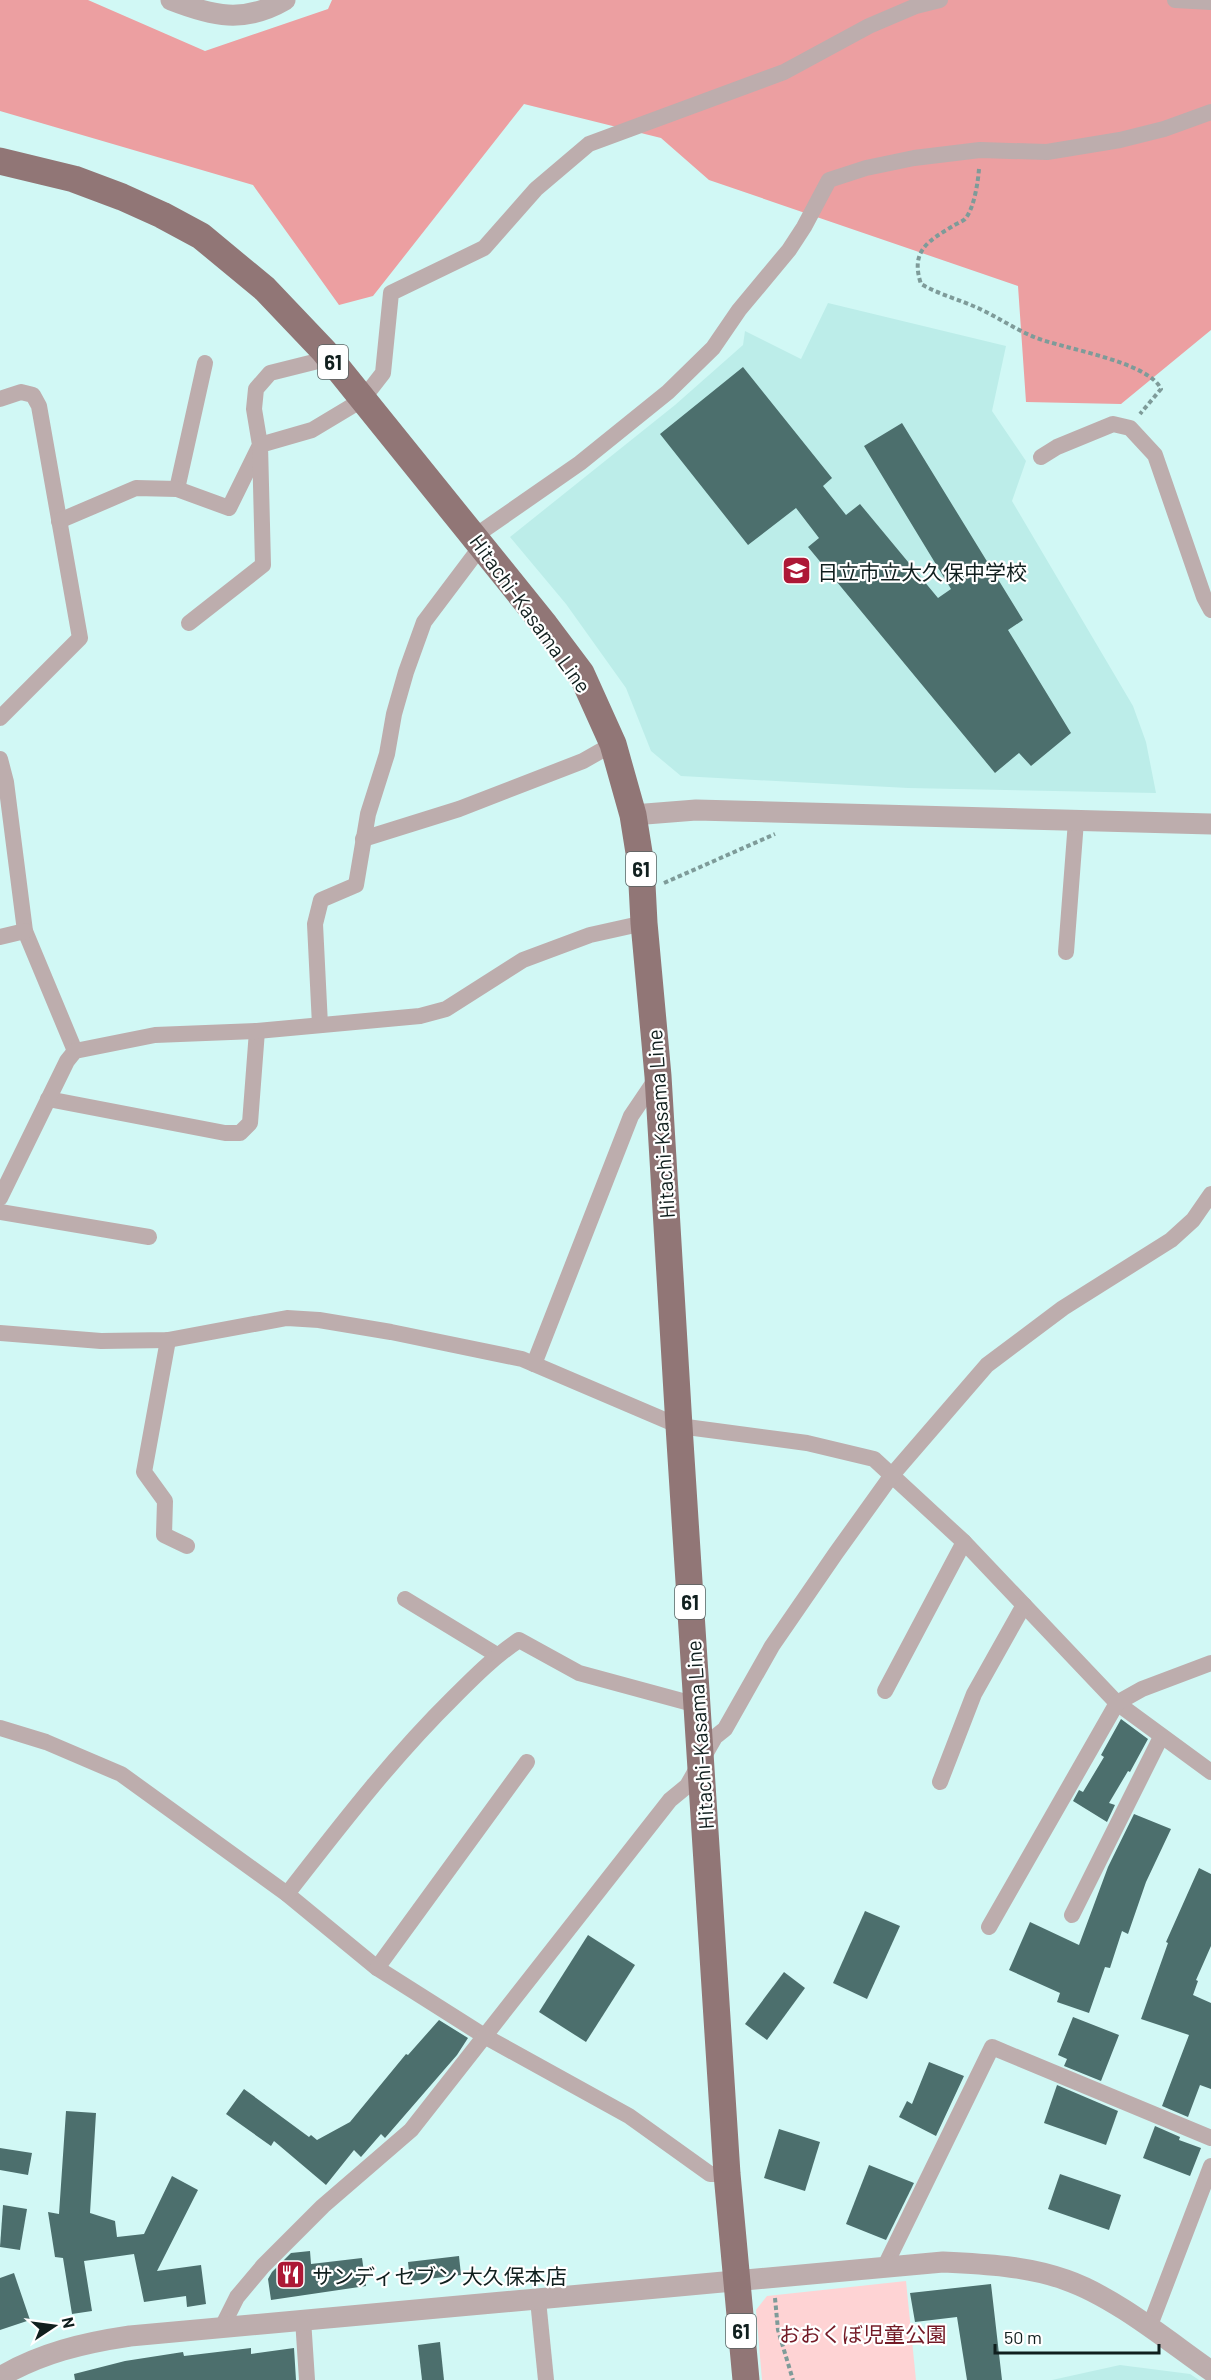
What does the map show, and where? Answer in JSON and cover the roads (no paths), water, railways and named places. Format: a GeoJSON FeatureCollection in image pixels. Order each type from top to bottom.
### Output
{"type":"FeatureCollection","features":[{"type":"Feature","properties":{"kind":"main road","name":"Hitachi-Kasama Line"},"geometry":{"type":"LineString","coordinates":[[0,161],[74,179],[122,196],[201,236],[265,289],[330,358],[362,400],[479,540],[581,674],[614,744],[633,815],[641,865],[658,1076],[728,2174],[746,2380]]}},
{"type":"Feature","properties":{"kind":"street"},"geometry":{"type":"LineString","coordinates":[[171,0],[205,13],[227,15],[251,13],[272,7],[285,0]]}},
{"type":"Feature","properties":{"kind":"street"},"geometry":{"type":"LineString","coordinates":[[59,521],[136,488],[177,489],[229,508],[260,445],[312,430],[362,400],[382,373],[391,293],[484,248],[536,189],[589,144],[784,72],[869,26],[916,6],[940,0]]}},
{"type":"Feature","properties":{"kind":"street"},"geometry":{"type":"LineString","coordinates":[[1175,0],[1211,2]]}},
{"type":"Feature","properties":{"kind":"street"},"geometry":{"type":"LineString","coordinates":[[320,1025],[315,924],[321,900],[356,885],[368,814],[387,754],[403,682],[424,622],[479,540],[668,392],[713,348],[739,310],[789,250],[829,180],[866,168],[914,158],[980,150],[1047,152],[1120,140],[1164,129],[1211,112]]}},
{"type":"Feature","properties":{"kind":"street"},"geometry":{"type":"LineString","coordinates":[[189,623],[263,565],[260,445],[254,409],[256,389],[270,373],[330,358]]}},
{"type":"Feature","properties":{"kind":"street"},"geometry":{"type":"LineString","coordinates":[[177,489],[205,363]]}},
{"type":"Feature","properties":{"kind":"street"},"geometry":{"type":"LineString","coordinates":[[0,399],[21,393],[33,395],[36,401],[80,638],[0,718]]}},
{"type":"Feature","properties":{"kind":"street"},"geometry":{"type":"LineString","coordinates":[[1041,457],[1057,447],[1113,424],[1130,428],[1155,455],[1204,597],[1211,610]]}},
{"type":"Feature","properties":{"kind":"street"},"geometry":{"type":"LineString","coordinates":[[363,839],[480,801],[583,761],[614,744]]}},
{"type":"Feature","properties":{"kind":"street"},"geometry":{"type":"LineString","coordinates":[[0,759],[6,782],[26,931],[75,1051]]}},
{"type":"Feature","properties":{"kind":"street"},"geometry":{"type":"LineString","coordinates":[[633,815],[696,810],[1211,824]]}},
{"type":"Feature","properties":{"kind":"street"},"geometry":{"type":"LineString","coordinates":[[1066,952],[1076,821]]}},
{"type":"Feature","properties":{"kind":"street"},"geometry":{"type":"LineString","coordinates":[[0,1198],[67,1061],[75,1051],[155,1035],[257,1031],[420,1016],[446,1009],[523,960],[590,935],[644,923]]}},
{"type":"Feature","properties":{"kind":"street"},"geometry":{"type":"LineString","coordinates":[[0,937],[26,931]]}},
{"type":"Feature","properties":{"kind":"street"},"geometry":{"type":"LineString","coordinates":[[48,1099],[240,1133],[250,1123],[257,1031]]}},
{"type":"Feature","properties":{"kind":"street"},"geometry":{"type":"LineString","coordinates":[[534,1364],[631,1116],[658,1076]]}},
{"type":"Feature","properties":{"kind":"street"},"geometry":{"type":"LineString","coordinates":[[222,2327],[237,2297],[263,2266],[324,2206],[411,2130],[670,1800],[687,1786],[715,1737],[725,1729],[772,1646],[892,1475],[987,1365],[1063,1308],[1171,1240],[1193,1220],[1211,1194]]}},
{"type":"Feature","properties":{"kind":"street"},"geometry":{"type":"LineString","coordinates":[[0,1212],[149,1238]]}},
{"type":"Feature","properties":{"kind":"street"},"geometry":{"type":"LineString","coordinates":[[0,1333],[101,1341],[168,1340],[287,1318],[319,1320],[522,1359],[679,1426],[807,1443],[874,1459],[964,1542],[1117,1703],[1211,1772]]}},
{"type":"Feature","properties":{"kind":"street"},"geometry":{"type":"LineString","coordinates":[[168,1340],[144,1472],[165,1501],[164,1535],[187,1546]]}},
{"type":"Feature","properties":{"kind":"street"},"geometry":{"type":"LineString","coordinates":[[885,1691],[964,1542]]}},
{"type":"Feature","properties":{"kind":"street"},"geometry":{"type":"LineString","coordinates":[[405,1599],[497,1655]]}},
{"type":"Feature","properties":{"kind":"street"},"geometry":{"type":"LineString","coordinates":[[940,1782],[974,1694],[1024,1605]]}},
{"type":"Feature","properties":{"kind":"street"},"geometry":{"type":"LineString","coordinates":[[287,1894],[372,1786],[434,1716],[497,1655],[519,1640],[579,1673],[697,1705]]}},
{"type":"Feature","properties":{"kind":"street"},"geometry":{"type":"LineString","coordinates":[[989,1928],[1117,1703],[1142,1689],[1211,1663]]}},
{"type":"Feature","properties":{"kind":"street"},"geometry":{"type":"LineString","coordinates":[[0,1728],[46,1742],[121,1774],[287,1894],[377,1968],[486,2037],[629,2116],[710,2174],[728,2174]]}},
{"type":"Feature","properties":{"kind":"street"},"geometry":{"type":"LineString","coordinates":[[1072,1915],[1161,1737]]}},
{"type":"Feature","properties":{"kind":"street"},"geometry":{"type":"LineString","coordinates":[[377,1968],[527,1762]]}},
{"type":"Feature","properties":{"kind":"street"},"geometry":{"type":"LineString","coordinates":[[885,2266],[992,2048],[1211,2138]]}},
{"type":"Feature","properties":{"kind":"street"},"geometry":{"type":"LineString","coordinates":[[1149,2328],[1211,2166]]}},
{"type":"Feature","properties":{"kind":"street"},"geometry":{"type":"LineString","coordinates":[[0,2377],[56,2350],[88,2342],[130,2336],[943,2262],[987,2264],[1067,2280],[1107,2300],[1211,2371]]}},
{"type":"Feature","properties":{"kind":"street"},"geometry":{"type":"LineString","coordinates":[[538,2300],[546,2380]]}},
{"type":"Feature","properties":{"kind":"street"},"geometry":{"type":"LineString","coordinates":[[303,2319],[308,2380]]}},
{"type":"Feature","properties":{"kind":"place","name":"日立市立大久保中学校"},"geometry":{"type":"Point","coordinates":[796,571]}},
{"type":"Feature","properties":{"kind":"place","name":"サンディセブン 大久保本店"},"geometry":{"type":"Point","coordinates":[291,2275]}},
{"type":"Feature","properties":{"kind":"park label","name":"おおくぼ児童公園"},"geometry":{"type":"Point","coordinates":[863,2333]}}]}
